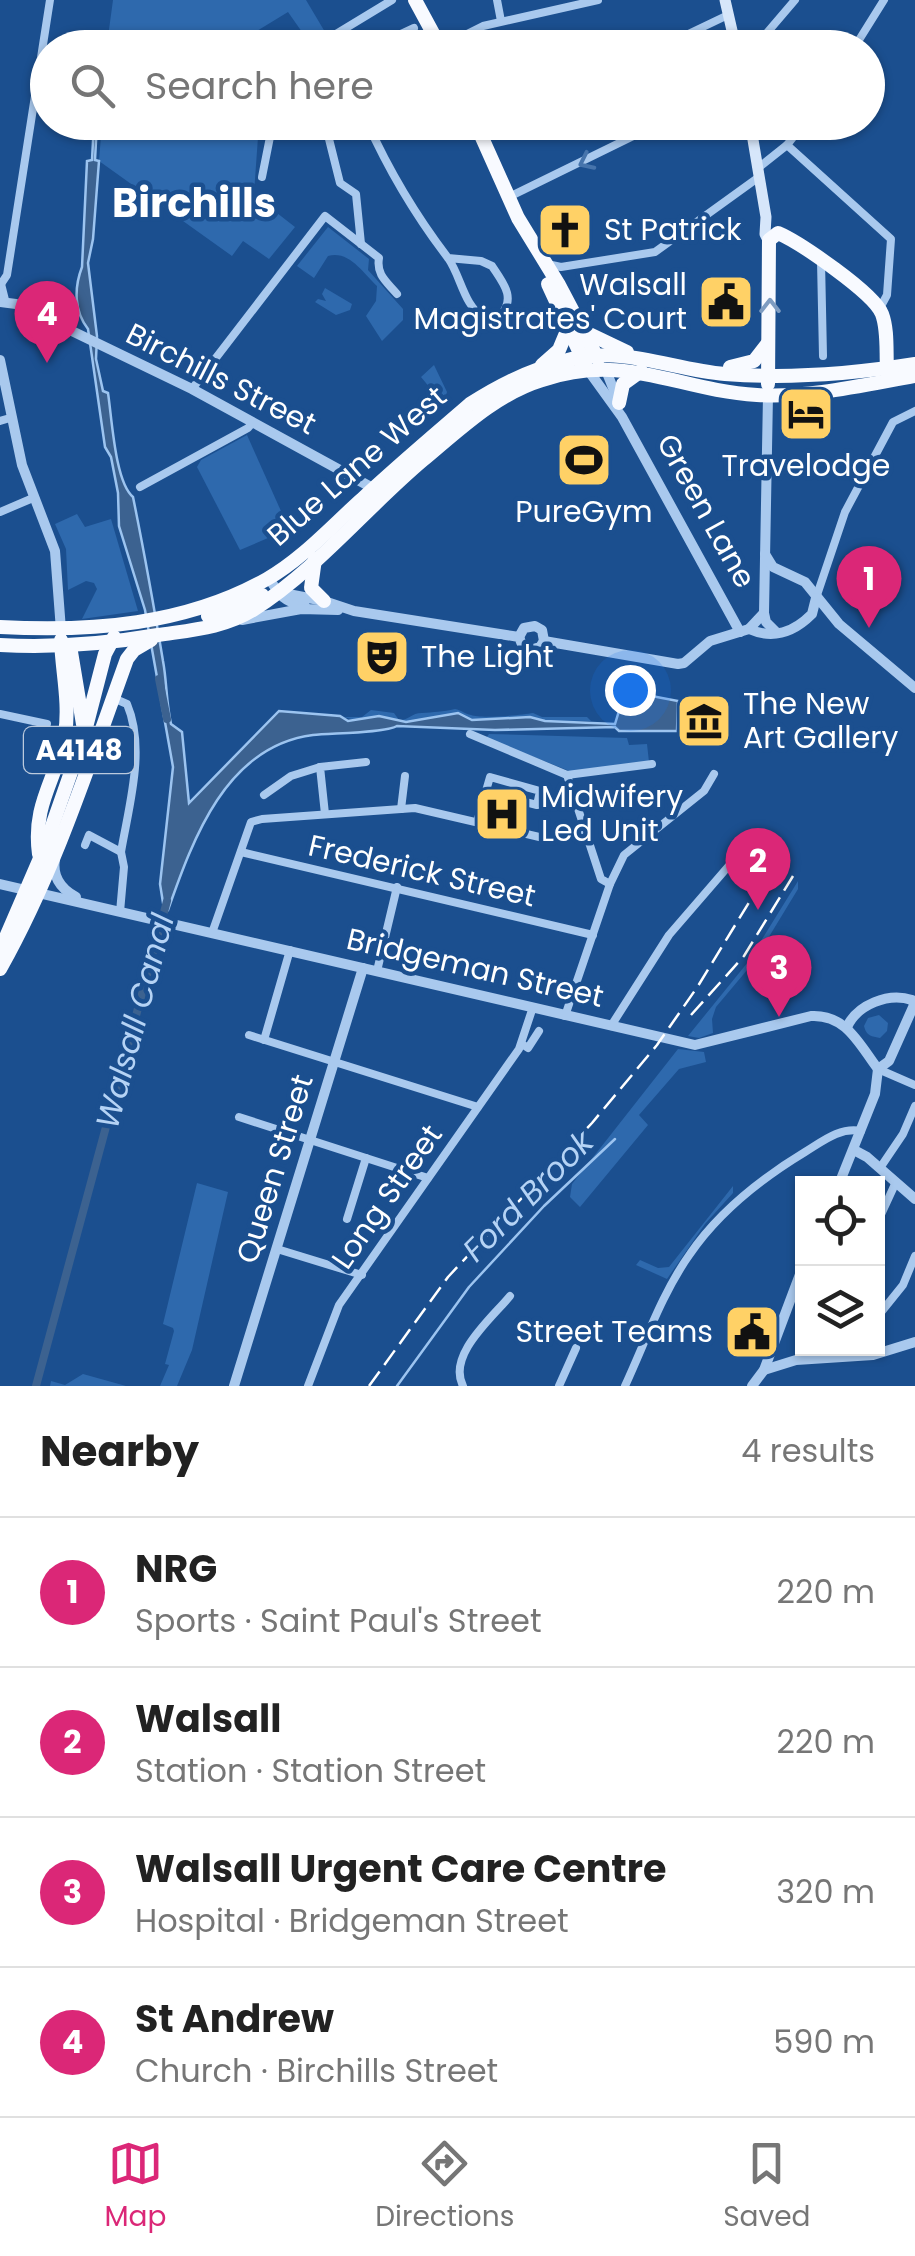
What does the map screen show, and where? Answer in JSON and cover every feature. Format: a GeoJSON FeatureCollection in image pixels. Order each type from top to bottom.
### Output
{"type":"FeatureCollection","features":[{"type":"Feature","properties":{"kind":"highway"},"geometry":{"type":"LineString","coordinates":[[415,0],[432,30]]}},
{"type":"Feature","properties":{"kind":"highway","name":"Green Lane"},"geometry":{"type":"LineString","coordinates":[[482,140],[508,198],[559,285],[576,329]]}},
{"type":"Feature","properties":{"kind":"highway"},"geometry":{"type":"LineString","coordinates":[[768,386],[773,237],[821,260],[880,308],[888,368],[875,382]]}},
{"type":"Feature","properties":{"kind":"highway","name":"Green Lane"},"geometry":{"type":"LineString","coordinates":[[542,259],[538,261],[592,362]]}},
{"type":"Feature","properties":{"kind":"highway"},"geometry":{"type":"LineString","coordinates":[[530,374],[556,354],[576,329],[647,364],[732,384],[839,383],[846,387],[915,376]]}},
{"type":"Feature","properties":{"kind":"highway"},"geometry":{"type":"LineString","coordinates":[[694,370],[746,365],[763,354],[770,340]]}},
{"type":"Feature","properties":{"kind":"highway"},"geometry":{"type":"LineString","coordinates":[[592,362],[694,370],[768,386],[915,364]]}},
{"type":"Feature","properties":{"kind":"highway","name":"Blue Lane West"},"geometry":{"type":"LineString","coordinates":[[150,632],[269,578],[304,553],[374,484],[470,404],[498,386],[530,374],[592,362]]}},
{"type":"Feature","properties":{"kind":"highway","name":"Blue Lane West"},"geometry":{"type":"LineString","coordinates":[[278,592],[315,558],[374,484],[486,409],[536,381],[592,362]]}},
{"type":"Feature","properties":{"kind":"highway"},"geometry":{"type":"LineString","coordinates":[[621,410],[623,384],[647,364]]}},
{"type":"Feature","properties":{"kind":"highway"},"geometry":{"type":"LineString","coordinates":[[315,558],[311,588],[322,604]]}},
{"type":"Feature","properties":{"kind":"highway"},"geometry":{"type":"LineString","coordinates":[[0,637],[175,632],[226,623],[278,592]]}},
{"type":"Feature","properties":{"kind":"highway"},"geometry":{"type":"LineString","coordinates":[[0,645],[24,646],[64,634],[79,638],[108,634],[115,640],[204,617],[278,592]]}},
{"type":"Feature","properties":{"kind":"highway"},"geometry":{"type":"LineString","coordinates":[[0,628],[60,638]]}},
{"type":"Feature","properties":{"kind":"highway","name":"A4148"},"geometry":{"type":"LineString","coordinates":[[0,951],[16,915],[57,848],[127,659],[150,632]]}},
{"type":"Feature","properties":{"kind":"highway","name":"A4148"},"geometry":{"type":"LineString","coordinates":[[39,856],[36,820],[65,736],[60,638]]}},
{"type":"Feature","properties":{"kind":"highway","name":"A4148"},"geometry":{"type":"LineString","coordinates":[[60,638],[90,767]]}},
{"type":"Feature","properties":{"kind":"highway","name":"A4148"},"geometry":{"type":"LineString","coordinates":[[0,970],[32,891],[39,856],[115,640]]}},
{"type":"Feature","properties":{"kind":"highway"},"geometry":{"type":"LineString","coordinates":[[24,646],[52,662],[64,684]]}},
{"type":"Feature","properties":{"kind":"main road"},"geometry":{"type":"LineString","coordinates":[[753,140],[773,237]]}},
{"type":"Feature","properties":{"kind":"street"},"geometry":{"type":"LineString","coordinates":[[45,30],[50,0]]}},
{"type":"Feature","properties":{"kind":"street"},"geometry":{"type":"LineString","coordinates":[[348,30],[392,0]]}},
{"type":"Feature","properties":{"kind":"street"},"geometry":{"type":"LineString","coordinates":[[497,0],[501,21]]}},
{"type":"Feature","properties":{"kind":"street"},"geometry":{"type":"LineString","coordinates":[[475,30],[598,0]]}},
{"type":"Feature","properties":{"kind":"street"},"geometry":{"type":"LineString","coordinates":[[688,30],[741,0]]}},
{"type":"Feature","properties":{"kind":"street"},"geometry":{"type":"LineString","coordinates":[[769,30],[795,0]]}},
{"type":"Feature","properties":{"kind":"street"},"geometry":{"type":"LineString","coordinates":[[865,30],[884,0]]}},
{"type":"Feature","properties":{"kind":"street"},"geometry":{"type":"LineString","coordinates":[[410,30],[414,28]]}},
{"type":"Feature","properties":{"kind":"street"},"geometry":{"type":"LineString","coordinates":[[0,284],[7,274],[30,127]]}},
{"type":"Feature","properties":{"kind":"street"},"geometry":{"type":"LineString","coordinates":[[262,178],[269,140]]}},
{"type":"Feature","properties":{"kind":"street"},"geometry":{"type":"LineString","coordinates":[[329,140],[340,183],[356,194],[361,244]]}},
{"type":"Feature","properties":{"kind":"street"},"geometry":{"type":"LineString","coordinates":[[375,140],[388,168],[448,258],[475,312],[484,316],[501,314],[509,306],[509,297],[492,266],[448,258]]}},
{"type":"Feature","properties":{"kind":"street"},"geometry":{"type":"LineString","coordinates":[[508,198],[626,140]]}},
{"type":"Feature","properties":{"kind":"street"},"geometry":{"type":"LineString","coordinates":[[542,259],[573,265],[654,252],[758,173],[790,140]]}},
{"type":"Feature","properties":{"kind":"street"},"geometry":{"type":"LineString","coordinates":[[786,145],[891,239],[887,295],[880,308]]}},
{"type":"Feature","properties":{"kind":"street"},"geometry":{"type":"LineString","coordinates":[[192,389],[325,216],[379,258],[381,277],[397,294]]}},
{"type":"Feature","properties":{"kind":"street"},"geometry":{"type":"LineString","coordinates":[[821,260],[824,356]]}},
{"type":"Feature","properties":{"kind":"street"},"geometry":{"type":"LineString","coordinates":[[559,285],[573,265]]}},
{"type":"Feature","properties":{"kind":"street","name":"Birchills Street"},"geometry":{"type":"LineString","coordinates":[[0,284],[2,302],[67,328],[192,389],[374,484]]}},
{"type":"Feature","properties":{"kind":"street"},"geometry":{"type":"LineString","coordinates":[[0,360],[5,419],[56,551],[60,638]]}},
{"type":"Feature","properties":{"kind":"street","name":"Green Lane"},"geometry":{"type":"LineString","coordinates":[[592,362],[744,631]]}},
{"type":"Feature","properties":{"kind":"street"},"geometry":{"type":"LineString","coordinates":[[768,386],[764,612],[766,622],[777,633]]}},
{"type":"Feature","properties":{"kind":"street"},"geometry":{"type":"LineString","coordinates":[[744,631],[768,635],[788,632],[810,616],[845,512],[893,422],[915,412]]}},
{"type":"Feature","properties":{"kind":"street"},"geometry":{"type":"LineString","coordinates":[[140,486],[254,422]]}},
{"type":"Feature","properties":{"kind":"street"},"geometry":{"type":"LineString","coordinates":[[184,462],[192,476]]}},
{"type":"Feature","properties":{"kind":"street"},"geometry":{"type":"LineString","coordinates":[[0,512],[33,498]]}},
{"type":"Feature","properties":{"kind":"street"},"geometry":{"type":"LineString","coordinates":[[765,554],[773,567],[806,582],[839,624],[915,688]]}},
{"type":"Feature","properties":{"kind":"street"},"geometry":{"type":"LineString","coordinates":[[764,594],[788,574]]}},
{"type":"Feature","properties":{"kind":"street"},"geometry":{"type":"LineString","coordinates":[[269,578],[278,592],[354,612],[519,637]]}},
{"type":"Feature","properties":{"kind":"street"},"geometry":{"type":"LineString","coordinates":[[806,582],[821,578]]}},
{"type":"Feature","properties":{"kind":"street"},"geometry":{"type":"LineString","coordinates":[[226,623],[322,604]]}},
{"type":"Feature","properties":{"kind":"street"},"geometry":{"type":"LineString","coordinates":[[544,641],[684,663],[706,643],[744,631],[764,612]]}},
{"type":"Feature","properties":{"kind":"street"},"geometry":{"type":"LineString","coordinates":[[810,616],[839,624]]}},
{"type":"Feature","properties":{"kind":"street"},"geometry":{"type":"LineString","coordinates":[[531,625],[542,630],[544,641],[530,650],[519,637],[531,625]]}},
{"type":"Feature","properties":{"kind":"street"},"geometry":{"type":"LineString","coordinates":[[113,698],[127,704],[136,735],[121,852],[124,867],[120,912]]}},
{"type":"Feature","properties":{"kind":"street"},"geometry":{"type":"LineString","coordinates":[[0,714],[43,720]]}},
{"type":"Feature","properties":{"kind":"street"},"geometry":{"type":"LineString","coordinates":[[470,734],[567,775],[652,764]]}},
{"type":"Feature","properties":{"kind":"street"},"geometry":{"type":"LineString","coordinates":[[264,795],[291,776],[320,767],[366,762]]}},
{"type":"Feature","properties":{"kind":"street"},"geometry":{"type":"LineString","coordinates":[[320,767],[325,814]]}},
{"type":"Feature","properties":{"kind":"street"},"geometry":{"type":"LineString","coordinates":[[564,1016],[624,855],[704,791],[714,774]]}},
{"type":"Feature","properties":{"kind":"street"},"geometry":{"type":"LineString","coordinates":[[567,775],[601,879],[610,884]]}},
{"type":"Feature","properties":{"kind":"street"},"geometry":{"type":"LineString","coordinates":[[401,809],[406,776]]}},
{"type":"Feature","properties":{"kind":"street"},"geometry":{"type":"LineString","coordinates":[[477,822],[490,777],[540,791],[537,805],[486,792]]}},
{"type":"Feature","properties":{"kind":"street"},"geometry":{"type":"LineString","coordinates":[[212,933],[251,822],[416,808],[552,840],[584,830]]}},
{"type":"Feature","properties":{"kind":"street"},"geometry":{"type":"LineString","coordinates":[[84,845],[88,836],[121,852]]}},
{"type":"Feature","properties":{"kind":"street"},"geometry":{"type":"LineString","coordinates":[[57,848],[54,868],[58,881],[83,901]]}},
{"type":"Feature","properties":{"kind":"street","name":"Frederick Street"},"geometry":{"type":"LineString","coordinates":[[241,852],[593,934]]}},
{"type":"Feature","properties":{"kind":"street"},"geometry":{"type":"LineString","coordinates":[[611,1026],[669,935],[739,854]]}},
{"type":"Feature","properties":{"kind":"street"},"geometry":{"type":"LineString","coordinates":[[2,884],[16,915]]}},
{"type":"Feature","properties":{"kind":"street","name":"Bridgeman Street"},"geometry":{"type":"LineString","coordinates":[[2,884],[698,1045],[811,1016],[829,1016],[846,1027]]}},
{"type":"Feature","properties":{"kind":"street"},"geometry":{"type":"LineString","coordinates":[[378,970],[397,887]]}},
{"type":"Feature","properties":{"kind":"street"},"geometry":{"type":"LineString","coordinates":[[264,1040],[290,950]]}},
{"type":"Feature","properties":{"kind":"street","name":"Queen Street"},"geometry":{"type":"LineString","coordinates":[[234,1386],[364,968]]}},
{"type":"Feature","properties":{"kind":"street"},"geometry":{"type":"LineString","coordinates":[[843,1176],[861,1132],[878,1070],[888,1061],[914,1010],[912,1000],[896,998],[862,1008],[846,1027],[878,1070],[915,1085]]}},
{"type":"Feature","properties":{"kind":"street","name":"Long Street"},"geometry":{"type":"LineString","coordinates":[[308,1386],[338,1305],[522,1044],[533,1006]]}},
{"type":"Feature","properties":{"kind":"street","name":"Long Street"},"geometry":{"type":"LineString","coordinates":[[522,1044],[528,1048],[539,1031]]}},
{"type":"Feature","properties":{"kind":"street"},"geometry":{"type":"LineString","coordinates":[[250,1035],[478,1107]]}},
{"type":"Feature","properties":{"kind":"street"},"geometry":{"type":"LineString","coordinates":[[880,1168],[915,1106]]}},
{"type":"Feature","properties":{"kind":"street"},"geometry":{"type":"LineString","coordinates":[[239,1117],[428,1178]]}},
{"type":"Feature","properties":{"kind":"street"},"geometry":{"type":"LineString","coordinates":[[625,1386],[674,1283],[690,1254],[712,1228],[747,1193],[790,1161],[844,1130],[861,1132]]}},
{"type":"Feature","properties":{"kind":"street"},"geometry":{"type":"LineString","coordinates":[[854,1150],[915,1199]]}},
{"type":"Feature","properties":{"kind":"street"},"geometry":{"type":"LineString","coordinates":[[347,1218],[366,1158]]}},
{"type":"Feature","properties":{"kind":"street"},"geometry":{"type":"LineString","coordinates":[[885,1206],[896,1182]]}},
{"type":"Feature","properties":{"kind":"street"},"geometry":{"type":"LineString","coordinates":[[277,1249],[362,1275]]}},
{"type":"Feature","properties":{"kind":"street"},"geometry":{"type":"LineString","coordinates":[[885,1307],[903,1285],[915,1256]]}},
{"type":"Feature","properties":{"kind":"street"},"geometry":{"type":"LineString","coordinates":[[752,1386],[764,1370],[795,1288]]}},
{"type":"Feature","properties":{"kind":"street"},"geometry":{"type":"LineString","coordinates":[[463,1386],[458,1371],[468,1346],[510,1296]]}},
{"type":"Feature","properties":{"kind":"street"},"geometry":{"type":"LineString","coordinates":[[885,1349],[915,1342]]}},
{"type":"Feature","properties":{"kind":"street"},"geometry":{"type":"LineString","coordinates":[[560,1386],[576,1348]]}},
{"type":"Feature","properties":{"kind":"street"},"geometry":{"type":"LineString","coordinates":[[764,1370],[821,1356]]}},
{"type":"Feature","properties":{"kind":"shaded area"},"geometry":{"type":"Polygon","coordinates":[[[113,0],[306,0],[324,30],[301,30],[288,12],[259,30],[109,30],[113,0]]]}},
{"type":"Feature","properties":{"kind":"shaded area"},"geometry":{"type":"Polygon","coordinates":[[[96,140],[95,160],[99,161],[88,263],[96,359],[103,391],[108,393],[118,464],[133,497],[171,724],[182,732],[189,803],[279,711],[340,716],[348,721],[379,716],[406,722],[458,713],[472,720],[530,717],[615,724],[625,691],[678,701],[677,731],[397,726],[313,735],[283,743],[257,757],[235,776],[217,800],[189,854],[168,910],[164,909],[160,884],[173,767],[145,610],[119,526],[118,493],[111,457],[105,447],[88,329],[77,299],[87,161],[92,160],[96,140]]]}},
{"type":"Feature","properties":{"kind":"shaded area"},"geometry":{"type":"Polygon","coordinates":[[[101,140],[258,140],[253,207],[262,214],[268,206],[295,227],[269,259],[243,241],[232,256],[99,161],[101,140]]]}},
{"type":"Feature","properties":{"kind":"shaded area"},"geometry":{"type":"Polygon","coordinates":[[[328,227],[369,259],[368,270],[403,309],[403,320],[382,341],[366,316],[376,301],[377,286],[355,264],[343,256],[328,256],[314,278],[297,266],[328,227]]]}},
{"type":"Feature","properties":{"kind":"shaded area"},"geometry":{"type":"Polygon","coordinates":[[[325,288],[352,304],[350,310],[336,315],[315,302],[326,301],[322,294],[325,288]]]}},
{"type":"Feature","properties":{"kind":"shaded area"},"geometry":{"type":"Polygon","coordinates":[[[434,365],[447,392],[445,398],[435,394],[421,377],[434,365]]]}},
{"type":"Feature","properties":{"kind":"shaded area"},"geometry":{"type":"Polygon","coordinates":[[[247,435],[289,529],[240,550],[197,467],[201,460],[247,435]]]}},
{"type":"Feature","properties":{"kind":"shaded area"},"geometry":{"type":"Polygon","coordinates":[[[77,514],[85,527],[111,519],[138,611],[82,619],[97,589],[94,583],[86,581],[68,590],[66,549],[55,524],[77,514]]]}},
{"type":"Feature","properties":{"kind":"shaded area"},"geometry":{"type":"Polygon","coordinates":[[[455,709],[476,716],[533,713],[542,717],[587,717],[591,721],[472,720],[458,713],[397,723],[379,716],[360,721],[343,717],[362,717],[371,710],[394,713],[399,720],[418,713],[455,709]]]}},
{"type":"Feature","properties":{"kind":"shaded area"},"geometry":{"type":"Polygon","coordinates":[[[489,734],[627,738],[629,745],[647,744],[649,762],[572,772],[486,738],[489,734]]]}},
{"type":"Feature","properties":{"kind":"shaded area"},"geometry":{"type":"Polygon","coordinates":[[[798,881],[798,889],[753,963],[716,1007],[713,1033],[699,1038],[688,1036],[748,962],[798,881]]]}},
{"type":"Feature","properties":{"kind":"shaded area"},"geometry":{"type":"Polygon","coordinates":[[[879,1015],[888,1023],[880,1038],[869,1035],[864,1026],[868,1018],[879,1015]]]}},
{"type":"Feature","properties":{"kind":"shaded area"},"geometry":{"type":"Polygon","coordinates":[[[678,1049],[704,1052],[706,1062],[679,1069],[639,1115],[648,1125],[580,1207],[570,1197],[572,1184],[678,1049]]]}},
{"type":"Feature","properties":{"kind":"shaded area"},"geometry":{"type":"Polygon","coordinates":[[[197,1183],[228,1192],[192,1350],[177,1386],[160,1386],[169,1365],[165,1364],[174,1331],[163,1324],[197,1183]]]}},
{"type":"Feature","properties":{"kind":"shaded area"},"geometry":{"type":"Polygon","coordinates":[[[733,1186],[733,1193],[705,1224],[667,1279],[636,1265],[640,1260],[658,1268],[669,1267],[733,1186]]]}},
{"type":"Feature","properties":{"kind":"shaded area"},"geometry":{"type":"Polygon","coordinates":[[[83,1374],[126,1386],[50,1386],[51,1381],[65,1385],[83,1374]]]}},
{"type":"Feature","properties":{"kind":"waterway","name":"Walsall Canal"},"geometry":{"type":"LineString","coordinates":[[159,679],[167,719]]}},
{"type":"Feature","properties":{"kind":"waterway","name":"Walsall Canal"},"geometry":{"type":"LineString","coordinates":[[36,1386],[167,901]]}},
{"type":"Feature","properties":{"kind":"waterway","name":"Ford Brook"},"geometry":{"type":"LineString","coordinates":[[397,1386],[469,1287],[544,1206],[615,1139]]}},
{"type":"Feature","properties":{"kind":"railway"},"geometry":{"type":"LineString","coordinates":[[369,1386],[448,1277],[592,1123],[657,1045],[781,850]]}},
{"type":"Feature","properties":{"kind":"railway"},"geometry":{"type":"LineString","coordinates":[[691,1015],[744,956],[793,876]]}},
{"type":"Feature","properties":{"kind":"place","name":"St Patrick"},"geometry":{"type":"Point","coordinates":[565,230]}},
{"type":"Feature","properties":{"kind":"place","name":"Walsall Magistrates' Court"},"geometry":{"type":"Point","coordinates":[726,302]}},
{"type":"Feature","properties":{"kind":"place","name":"St Andrew"},"geometry":{"type":"Point","coordinates":[47,363]}},
{"type":"Feature","properties":{"kind":"place","name":"Travelodge"},"geometry":{"type":"Point","coordinates":[806,414]}},
{"type":"Feature","properties":{"kind":"place","name":"PureGym"},"geometry":{"type":"Point","coordinates":[584,460]}},
{"type":"Feature","properties":{"kind":"place","name":"NRG"},"geometry":{"type":"Point","coordinates":[869,628]}},
{"type":"Feature","properties":{"kind":"place","name":"The Light"},"geometry":{"type":"Point","coordinates":[382,657]}},
{"type":"Feature","properties":{"kind":"place","name":"The New Art Gallery"},"geometry":{"type":"Point","coordinates":[704,721]}},
{"type":"Feature","properties":{"kind":"place","name":"Midwifery Led Unit"},"geometry":{"type":"Point","coordinates":[502,814]}},
{"type":"Feature","properties":{"kind":"place","name":"Walsall"},"geometry":{"type":"Point","coordinates":[758,910]}},
{"type":"Feature","properties":{"kind":"place","name":"Walsall Urgent Care Centre"},"geometry":{"type":"Point","coordinates":[779,1017]}},
{"type":"Feature","properties":{"kind":"place","name":"Street Teams"},"geometry":{"type":"Point","coordinates":[752,1332]}},
{"type":"Feature","properties":{"kind":"district","name":"Birchills"},"geometry":{"type":"Point","coordinates":[194,203]}}]}
